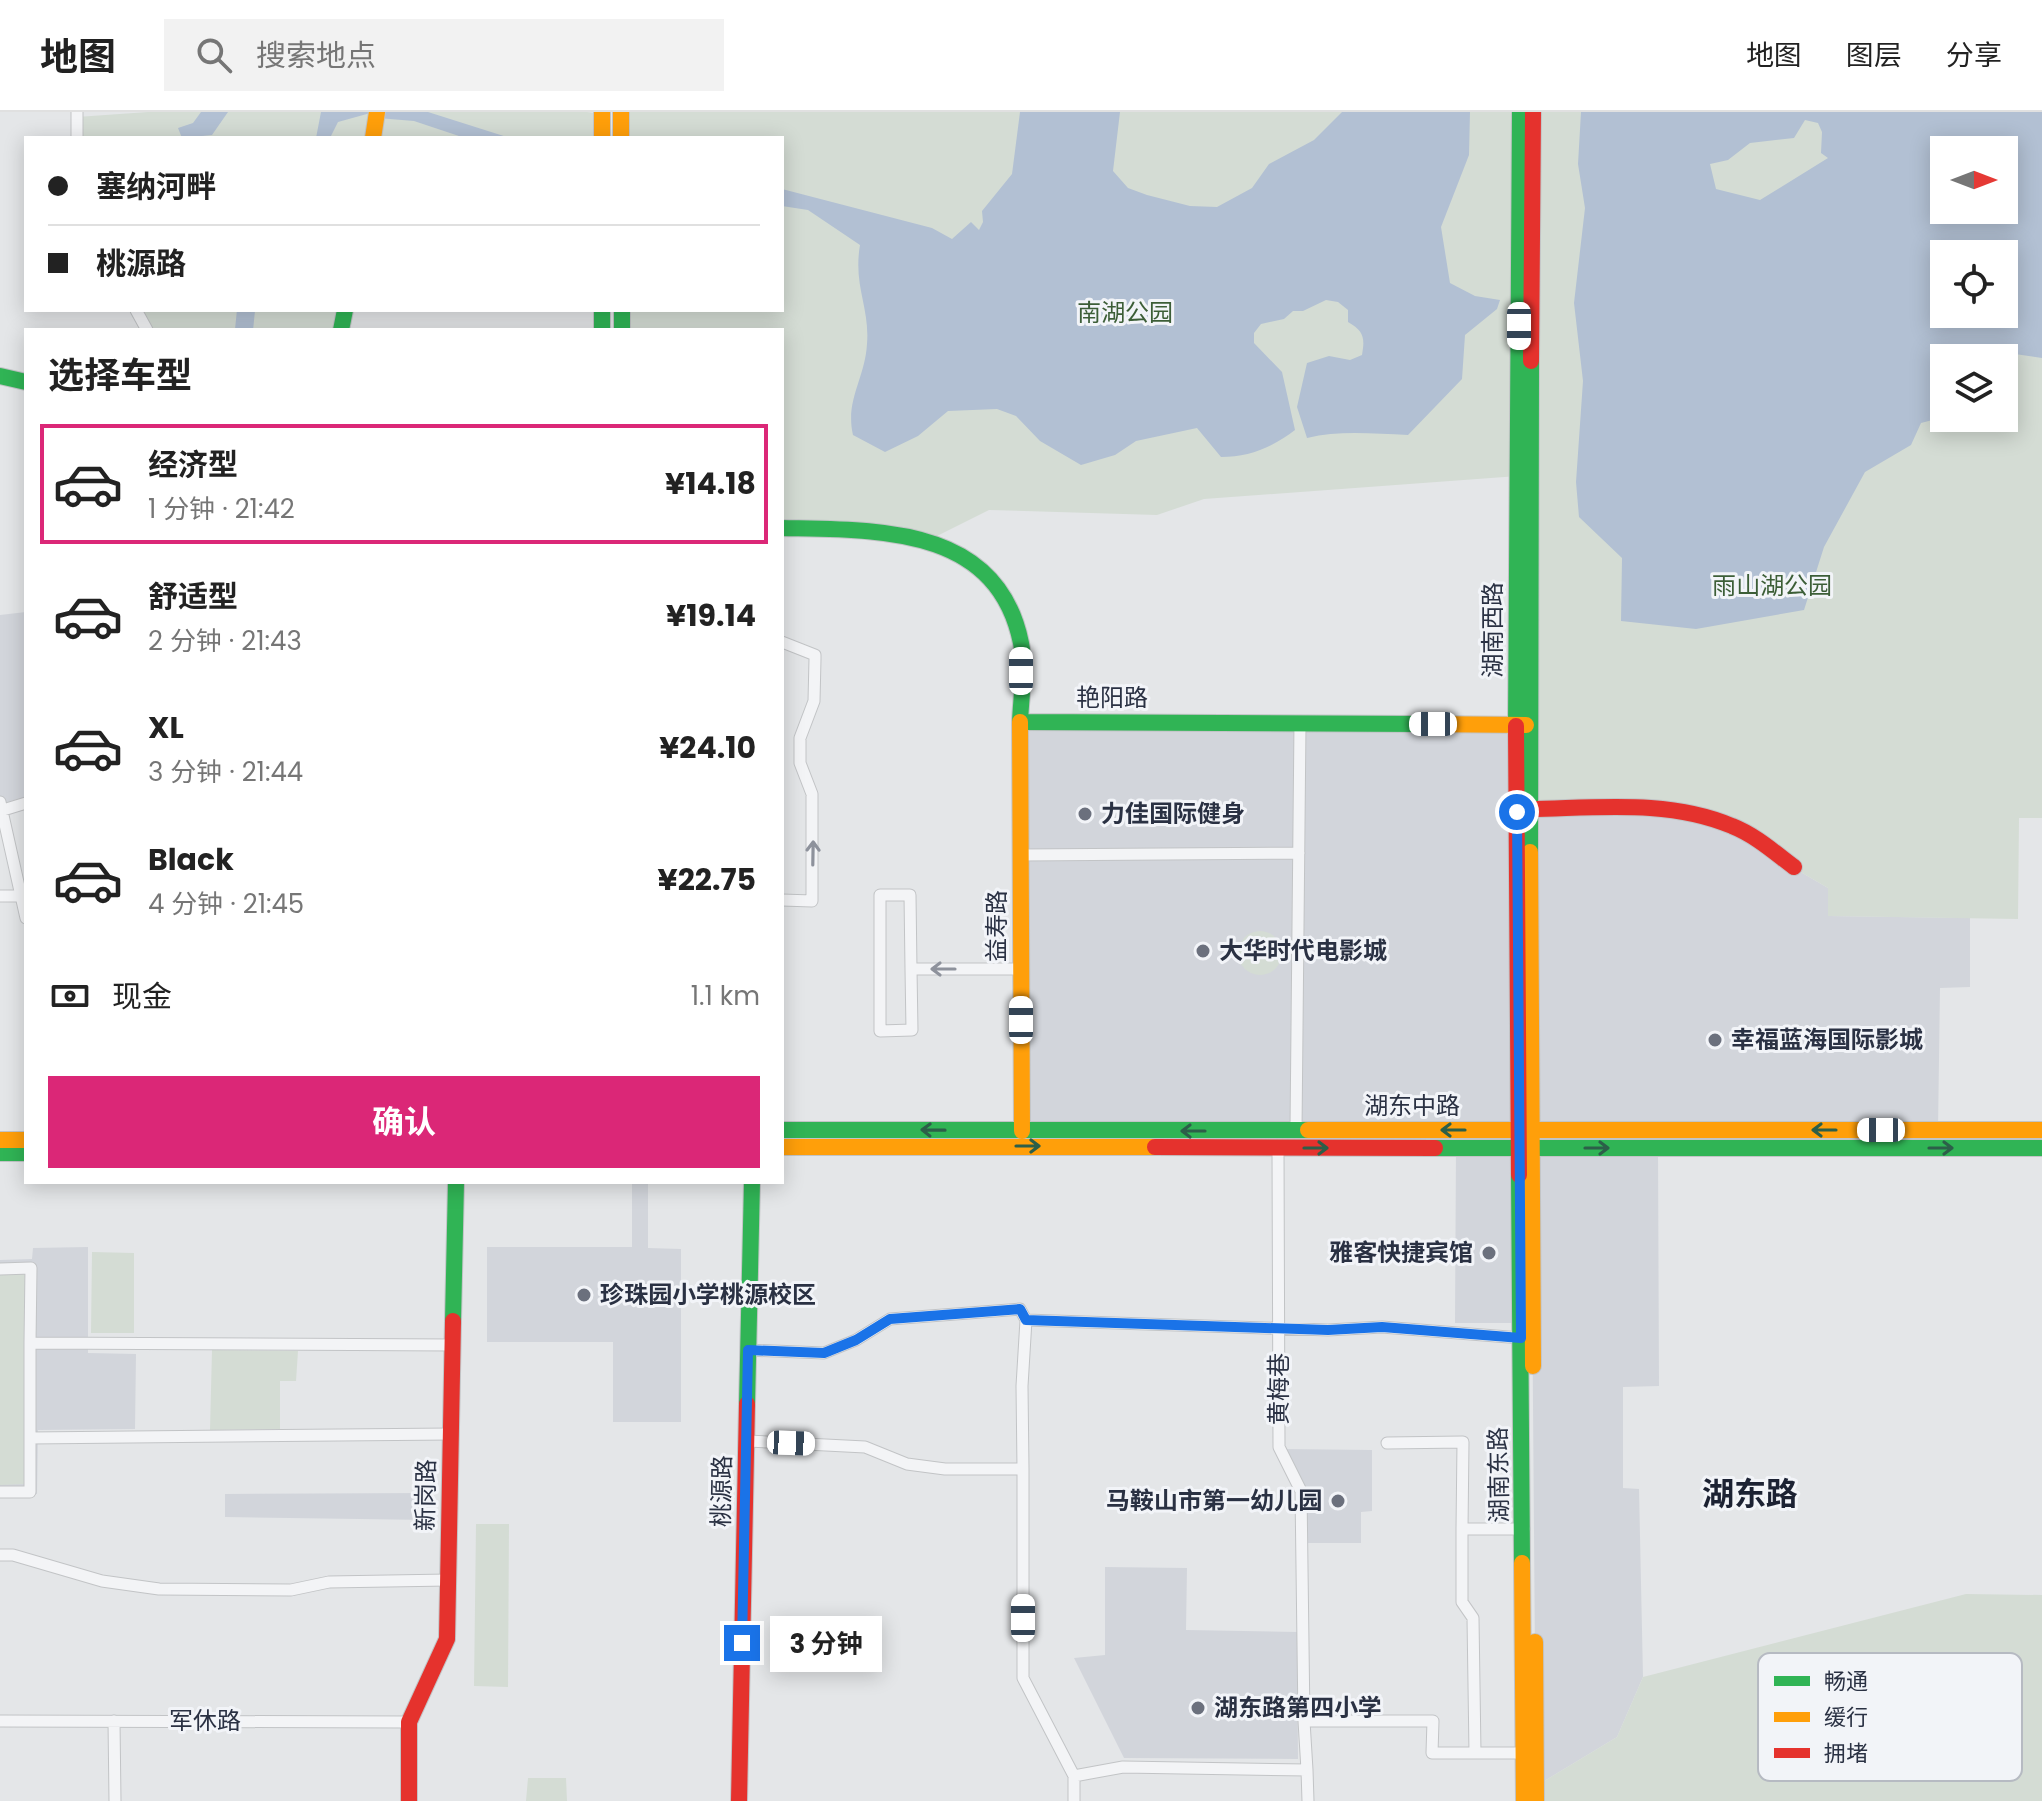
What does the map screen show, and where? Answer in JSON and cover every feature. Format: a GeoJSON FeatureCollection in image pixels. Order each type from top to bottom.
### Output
{"type":"FeatureCollection","features":[{"type":"Feature","properties":{"kind":"main road"},"geometry":{"type":"LineString","coordinates":[[373,136],[377,112]]}},
{"type":"Feature","properties":{"kind":"main road"},"geometry":{"type":"LineString","coordinates":[[602,112],[602,136]]}},
{"type":"Feature","properties":{"kind":"main road"},"geometry":{"type":"LineString","coordinates":[[621,112],[621,136]]}},
{"type":"Feature","properties":{"kind":"main road","name":"湖南西路"},"geometry":{"type":"LineString","coordinates":[[1520,112],[1525,1129]]}},
{"type":"Feature","properties":{"kind":"main road","name":"湖南西路"},"geometry":{"type":"LineString","coordinates":[[1525,1129],[1530,809],[1522,725],[1533,112]]}},
{"type":"Feature","properties":{"kind":"main road"},"geometry":{"type":"LineString","coordinates":[[0,376],[24,382]]}},
{"type":"Feature","properties":{"kind":"main road"},"geometry":{"type":"LineString","coordinates":[[784,528],[900,531],[931,539],[980,567],[1007,598],[1021,643],[1020,722]]}},
{"type":"Feature","properties":{"kind":"main road","name":"艳阳路"},"geometry":{"type":"LineString","coordinates":[[1020,722],[1522,725]]}},
{"type":"Feature","properties":{"kind":"main road","name":"益寿路"},"geometry":{"type":"LineString","coordinates":[[1020,722],[1022,1131]]}},
{"type":"Feature","properties":{"kind":"main road"},"geometry":{"type":"LineString","coordinates":[[1530,809],[1636,810],[1703,815],[1734,827],[1794,867]]}},
{"type":"Feature","properties":{"kind":"main road"},"geometry":{"type":"LineString","coordinates":[[1525,1129],[1536,1801]]}},
{"type":"Feature","properties":{"kind":"main road","name":"湖东中路"},"geometry":{"type":"LineString","coordinates":[[784,1130],[2042,1130]]}},
{"type":"Feature","properties":{"kind":"main road"},"geometry":{"type":"LineString","coordinates":[[0,1140],[24,1140]]}},
{"type":"Feature","properties":{"kind":"main road","name":"湖东中路"},"geometry":{"type":"LineString","coordinates":[[784,1147],[2042,1148]]}},
{"type":"Feature","properties":{"kind":"main road","name":"湖南东路"},"geometry":{"type":"LineString","coordinates":[[1524,1801],[1521,1338],[1525,1148]]}},
{"type":"Feature","properties":{"kind":"main road"},"geometry":{"type":"LineString","coordinates":[[0,1153],[24,1153]]}},
{"type":"Feature","properties":{"kind":"main road","name":"新岗路"},"geometry":{"type":"LineString","coordinates":[[409,1801],[409,1722],[447,1639],[456,1184]]}},
{"type":"Feature","properties":{"kind":"main road","name":"桃源路"},"geometry":{"type":"LineString","coordinates":[[739,1801],[752,1184]]}},
{"type":"Feature","properties":{"kind":"street"},"geometry":{"type":"LineString","coordinates":[[77,112],[77,136]]}},
{"type":"Feature","properties":{"kind":"street"},"geometry":{"type":"LineString","coordinates":[[784,643],[815,655],[815,659],[814,701],[800,738],[800,763],[812,794],[812,901],[784,900]]}},
{"type":"Feature","properties":{"kind":"street"},"geometry":{"type":"LineString","coordinates":[[1296,1130],[1300,723]]}},
{"type":"Feature","properties":{"kind":"street"},"geometry":{"type":"LineString","coordinates":[[24,803],[1,808],[20,868],[24,909]]}},
{"type":"Feature","properties":{"kind":"street"},"geometry":{"type":"LineString","coordinates":[[1021,855],[1299,853]]}},
{"type":"Feature","properties":{"kind":"street"},"geometry":{"type":"LineString","coordinates":[[880,895],[910,895],[911,969],[912,1030],[880,1031],[880,895]]}},
{"type":"Feature","properties":{"kind":"street"},"geometry":{"type":"LineString","coordinates":[[0,896],[21,896]]}},
{"type":"Feature","properties":{"kind":"street"},"geometry":{"type":"LineString","coordinates":[[911,969],[1021,969]]}},
{"type":"Feature","properties":{"kind":"street","name":"黄梅巷"},"geometry":{"type":"LineString","coordinates":[[1278,1148],[1279,1447],[1301,1491],[1307,1770]]}},
{"type":"Feature","properties":{"kind":"street"},"geometry":{"type":"LineString","coordinates":[[0,1269],[31,1268],[30,1492],[0,1492]]}},
{"type":"Feature","properties":{"kind":"street"},"geometry":{"type":"LineString","coordinates":[[748,1350],[824,1353],[856,1340],[890,1319],[1020,1309],[1026,1320],[1023,1678],[1074,1776],[1074,1801]]}},
{"type":"Feature","properties":{"kind":"street"},"geometry":{"type":"LineString","coordinates":[[1026,1320],[1382,1327],[1521,1338]]}},
{"type":"Feature","properties":{"kind":"street"},"geometry":{"type":"LineString","coordinates":[[30,1343],[453,1345]]}},
{"type":"Feature","properties":{"kind":"street"},"geometry":{"type":"LineString","coordinates":[[30,1438],[451,1434]]}},
{"type":"Feature","properties":{"kind":"street"},"geometry":{"type":"LineString","coordinates":[[747,1441],[865,1447],[907,1464],[945,1469],[1023,1469]]}},
{"type":"Feature","properties":{"kind":"street"},"geometry":{"type":"LineString","coordinates":[[1387,1443],[1463,1442],[1462,1602],[1473,1618],[1475,1753]]}},
{"type":"Feature","properties":{"kind":"street"},"geometry":{"type":"LineString","coordinates":[[1462,1529],[1524,1529]]}},
{"type":"Feature","properties":{"kind":"street"},"geometry":{"type":"LineString","coordinates":[[0,1555],[13,1555],[102,1581],[159,1589],[291,1590],[329,1582],[448,1580]]}},
{"type":"Feature","properties":{"kind":"street","name":"军休路"},"geometry":{"type":"LineString","coordinates":[[0,1721],[409,1722]]}},
{"type":"Feature","properties":{"kind":"street"},"geometry":{"type":"LineString","coordinates":[[114,1721],[115,1801]]}},
{"type":"Feature","properties":{"kind":"street"},"geometry":{"type":"LineString","coordinates":[[1304,1721],[1433,1721],[1432,1753],[1524,1753]]}},
{"type":"Feature","properties":{"kind":"street"},"geometry":{"type":"LineString","coordinates":[[1074,1776],[1123,1767],[1307,1770],[1308,1801]]}},
{"type":"Feature","properties":{"kind":"shaded area"},"geometry":{"type":"Polygon","coordinates":[[[24,612],[22,806],[0,802],[0,615],[24,612]]]}},
{"type":"Feature","properties":{"kind":"shaded area"},"geometry":{"type":"Polygon","coordinates":[[[1020,722],[1516,725],[1519,1130],[1022,1131],[1020,722]]]}},
{"type":"Feature","properties":{"kind":"shaded area"},"geometry":{"type":"Polygon","coordinates":[[[1530,809],[1703,815],[1828,888],[1829,916],[1970,918],[1970,987],[1940,988],[1938,1130],[1531,1126],[1530,809]]]}},
{"type":"Feature","properties":{"kind":"shaded area"},"geometry":{"type":"Polygon","coordinates":[[[1519,1148],[1521,1323],[1455,1323],[1456,1149],[1519,1148]]]}},
{"type":"Feature","properties":{"kind":"shaded area"},"geometry":{"type":"Polygon","coordinates":[[[1531,1148],[1658,1148],[1659,1386],[1623,1387],[1623,1488],[1639,1489],[1643,1677],[1617,1737],[1536,1786],[1531,1148]]]}},
{"type":"Feature","properties":{"kind":"shaded area","name":"珍珠园小学桃源校区"},"geometry":{"type":"Polygon","coordinates":[[[632,1184],[648,1184],[648,1248],[681,1249],[681,1422],[613,1422],[613,1342],[487,1342],[487,1247],[632,1247],[632,1184]]]}},
{"type":"Feature","properties":{"kind":"shaded area"},"geometry":{"type":"Polygon","coordinates":[[[88,1247],[88,1353],[136,1354],[135,1429],[38,1430],[37,1494],[0,1495],[0,1260],[32,1259],[33,1248],[88,1247]]]}},
{"type":"Feature","properties":{"kind":"shaded area","name":"马鞍山市第一幼儿园"},"geometry":{"type":"Polygon","coordinates":[[[1282,1449],[1372,1450],[1372,1511],[1361,1512],[1361,1543],[1304,1543],[1303,1491],[1282,1449]]]}},
{"type":"Feature","properties":{"kind":"shaded area"},"geometry":{"type":"Polygon","coordinates":[[[430,1493],[430,1520],[225,1517],[225,1494],[430,1493]]]}},
{"type":"Feature","properties":{"kind":"shaded area","name":"湖东路第四小学"},"geometry":{"type":"Polygon","coordinates":[[[1105,1567],[1187,1568],[1186,1630],[1297,1632],[1298,1759],[1124,1758],[1074,1658],[1105,1655],[1105,1567]]]}},
{"type":"Feature","properties":{"kind":"green space"},"geometry":{"type":"Polygon","coordinates":[[[148,112],[587,112],[602,114],[602,136],[77,136],[77,117],[148,112]]]}},
{"type":"Feature","properties":{"kind":"green space","name":"南湖公园"},"geometry":{"type":"Polygon","coordinates":[[[621,112],[1520,112],[1518,476],[1204,499],[1157,515],[989,510],[931,539],[784,528],[784,328],[622,328],[622,312],[784,312],[784,136],[621,136],[621,112]]]}},
{"type":"Feature","properties":{"kind":"green space","name":"雨山湖公园"},"geometry":{"type":"Polygon","coordinates":[[[1533,112],[2042,112],[2042,818],[2019,818],[2018,919],[1828,916],[1828,888],[1703,815],[1530,809],[1533,112]]]}},
{"type":"Feature","properties":{"kind":"green space"},"geometry":{"type":"Polygon","coordinates":[[[138,312],[345,312],[342,328],[146,328],[138,312]]]}},
{"type":"Feature","properties":{"kind":"green space"},"geometry":{"type":"Polygon","coordinates":[[[1260,931],[1276,937],[1282,953],[1276,969],[1260,975],[1244,969],[1238,953],[1244,937],[1260,931]]]}},
{"type":"Feature","properties":{"kind":"green space"},"geometry":{"type":"Polygon","coordinates":[[[92,1252],[134,1253],[134,1333],[91,1333],[92,1252]]]}},
{"type":"Feature","properties":{"kind":"green space"},"geometry":{"type":"Polygon","coordinates":[[[0,1272],[25,1272],[25,1484],[0,1485],[0,1272]]]}},
{"type":"Feature","properties":{"kind":"green space"},"geometry":{"type":"Polygon","coordinates":[[[212,1350],[298,1351],[296,1381],[280,1381],[280,1429],[210,1430],[212,1350]]]}},
{"type":"Feature","properties":{"kind":"green space"},"geometry":{"type":"Polygon","coordinates":[[[476,1524],[509,1524],[508,1687],[474,1686],[476,1524]]]}},
{"type":"Feature","properties":{"kind":"green space"},"geometry":{"type":"Polygon","coordinates":[[[1966,1594],[2042,1595],[2042,1801],[1536,1801],[1536,1786],[1617,1737],[1643,1677],[1966,1594]]]}},
{"type":"Feature","properties":{"kind":"green space"},"geometry":{"type":"Polygon","coordinates":[[[528,1778],[566,1778],[567,1801],[526,1801],[528,1778]]]}},
{"type":"Feature","properties":{"kind":"water"},"geometry":{"type":"Polygon","coordinates":[[[201,112],[228,112],[212,135],[181,136],[178,128],[193,123],[201,112]]]}},
{"type":"Feature","properties":{"kind":"water"},"geometry":{"type":"Polygon","coordinates":[[[321,112],[374,112],[338,122],[331,136],[316,136],[321,112]]]}},
{"type":"Feature","properties":{"kind":"water"},"geometry":{"type":"Polygon","coordinates":[[[379,112],[428,112],[504,136],[459,136],[414,121],[378,118],[379,112]]]}},
{"type":"Feature","properties":{"kind":"water"},"geometry":{"type":"Polygon","coordinates":[[[1020,112],[1120,112],[1113,171],[1128,188],[1190,206],[1217,207],[1252,188],[1269,164],[1314,140],[1342,112],[1470,112],[1469,155],[1441,227],[1450,283],[1475,296],[1500,300],[1497,309],[1465,335],[1462,379],[1408,435],[1344,433],[1307,438],[1297,407],[1307,363],[1329,356],[1350,360],[1362,355],[1363,349],[1360,332],[1348,322],[1348,310],[1338,302],[1326,300],[1303,311],[1293,311],[1284,319],[1261,324],[1254,333],[1254,343],[1282,372],[1295,430],[1251,453],[1221,457],[1197,428],[1136,441],[1115,455],[1081,465],[1040,441],[1016,416],[997,409],[948,411],[918,436],[885,452],[853,435],[851,422],[853,400],[867,344],[858,260],[860,245],[808,210],[784,206],[784,190],[932,228],[952,239],[971,222],[979,230],[983,222],[982,211],[1012,174],[1020,112]]]}},
{"type":"Feature","properties":{"kind":"water"},"geometry":{"type":"Polygon","coordinates":[[[1581,112],[2042,112],[2042,358],[2018,354],[2018,344],[1930,344],[1930,421],[1921,423],[1911,445],[1865,472],[1824,547],[1804,610],[1696,629],[1621,621],[1622,558],[1579,517],[1576,482],[1583,381],[1574,303],[1585,208],[1578,164],[1581,112]],[[1805,120],[1794,138],[1750,143],[1728,160],[1710,164],[1716,189],[1760,200],[1828,158],[1821,153],[1822,132],[1818,123],[1805,120]]]}},
{"type":"Feature","properties":{"kind":"waterway"},"geometry":{"type":"LineString","coordinates":[[244,328],[246,312]]}},
{"type":"Feature","properties":{"kind":"traffic: fast"},"geometry":{"type":"LineString","coordinates":[[1516,726],[1520,112]]}},
{"type":"Feature","properties":{"kind":"traffic: fast"},"geometry":{"type":"LineString","coordinates":[[341,328],[345,312]]}},
{"type":"Feature","properties":{"kind":"traffic: fast"},"geometry":{"type":"LineString","coordinates":[[602,312],[602,328]]}},
{"type":"Feature","properties":{"kind":"traffic: fast"},"geometry":{"type":"LineString","coordinates":[[622,312],[622,328]]}},
{"type":"Feature","properties":{"kind":"traffic: fast"},"geometry":{"type":"LineString","coordinates":[[1530,852],[1531,361]]}},
{"type":"Feature","properties":{"kind":"traffic: fast"},"geometry":{"type":"LineString","coordinates":[[0,376],[24,382]]}},
{"type":"Feature","properties":{"kind":"traffic: fast"},"geometry":{"type":"LineString","coordinates":[[784,528],[856,530],[928,542],[960,555],[987,576],[1008,604],[1021,643],[1020,722],[1421,724]]}},
{"type":"Feature","properties":{"kind":"traffic: fast"},"geometry":{"type":"LineString","coordinates":[[784,1130],[1308,1130]]}},
{"type":"Feature","properties":{"kind":"traffic: fast"},"geometry":{"type":"LineString","coordinates":[[1435,1148],[2042,1148]]}},
{"type":"Feature","properties":{"kind":"traffic: fast"},"geometry":{"type":"LineString","coordinates":[[0,1153],[24,1153]]}},
{"type":"Feature","properties":{"kind":"traffic: fast"},"geometry":{"type":"LineString","coordinates":[[1519,1175],[1522,1563]]}},
{"type":"Feature","properties":{"kind":"traffic: fast"},"geometry":{"type":"LineString","coordinates":[[453,1321],[456,1184]]}},
{"type":"Feature","properties":{"kind":"traffic: fast"},"geometry":{"type":"LineString","coordinates":[[747,1404],[752,1184]]}},
{"type":"Feature","properties":{"kind":"traffic: slow"},"geometry":{"type":"LineString","coordinates":[[373,136],[377,112]]}},
{"type":"Feature","properties":{"kind":"traffic: slow"},"geometry":{"type":"LineString","coordinates":[[602,112],[602,136]]}},
{"type":"Feature","properties":{"kind":"traffic: slow"},"geometry":{"type":"LineString","coordinates":[[621,112],[621,136]]}},
{"type":"Feature","properties":{"kind":"traffic: slow"},"geometry":{"type":"LineString","coordinates":[[1020,722],[1022,1131]]}},
{"type":"Feature","properties":{"kind":"traffic: slow"},"geometry":{"type":"LineString","coordinates":[[1421,724],[1526,725]]}},
{"type":"Feature","properties":{"kind":"traffic: slow"},"geometry":{"type":"LineString","coordinates":[[1530,852],[1533,1366]]}},
{"type":"Feature","properties":{"kind":"traffic: slow"},"geometry":{"type":"LineString","coordinates":[[1308,1130],[2042,1130]]}},
{"type":"Feature","properties":{"kind":"traffic: slow"},"geometry":{"type":"LineString","coordinates":[[0,1140],[24,1140]]}},
{"type":"Feature","properties":{"kind":"traffic: slow"},"geometry":{"type":"LineString","coordinates":[[784,1147],[1155,1147]]}},
{"type":"Feature","properties":{"kind":"traffic: slow"},"geometry":{"type":"LineString","coordinates":[[1522,1563],[1524,1801]]}},
{"type":"Feature","properties":{"kind":"traffic: slow"},"geometry":{"type":"LineString","coordinates":[[1535,1642],[1536,1801]]}},
{"type":"Feature","properties":{"kind":"traffic: jam"},"geometry":{"type":"LineString","coordinates":[[1531,361],[1533,112]]}},
{"type":"Feature","properties":{"kind":"traffic: jam"},"geometry":{"type":"LineString","coordinates":[[1516,726],[1519,1175]]}},
{"type":"Feature","properties":{"kind":"traffic: jam"},"geometry":{"type":"LineString","coordinates":[[1530,809],[1658,808],[1708,817],[1740,830],[1794,867]]}},
{"type":"Feature","properties":{"kind":"traffic: jam"},"geometry":{"type":"LineString","coordinates":[[1155,1147],[1435,1148]]}},
{"type":"Feature","properties":{"kind":"traffic: jam"},"geometry":{"type":"LineString","coordinates":[[409,1801],[409,1722],[447,1639],[453,1321]]}},
{"type":"Feature","properties":{"kind":"traffic: jam"},"geometry":{"type":"LineString","coordinates":[[739,1801],[747,1404]]}},
{"type":"Feature","properties":{"kind":"place","name":"力佳国际健身"},"geometry":{"type":"Point","coordinates":[1085,814]}},
{"type":"Feature","properties":{"kind":"place","name":"大华时代电影城"},"geometry":{"type":"Point","coordinates":[1203,951]}},
{"type":"Feature","properties":{"kind":"place","name":"幸福蓝海国际影城"},"geometry":{"type":"Point","coordinates":[1715,1040]}},
{"type":"Feature","properties":{"kind":"place","name":"雅客快捷宾馆"},"geometry":{"type":"Point","coordinates":[1489,1253]}},
{"type":"Feature","properties":{"kind":"place","name":"珍珠园小学桃源校区"},"geometry":{"type":"Point","coordinates":[584,1295]}},
{"type":"Feature","properties":{"kind":"place","name":"马鞍山市第一幼儿园"},"geometry":{"type":"Point","coordinates":[1338,1501]}},
{"type":"Feature","properties":{"kind":"place","name":"湖东路第四小学"},"geometry":{"type":"Point","coordinates":[1198,1708]}},
{"type":"Feature","properties":{"kind":"district","name":"湖东路"},"geometry":{"type":"Point","coordinates":[1750,1494]}},
{"type":"Feature","properties":{"kind":"route"},"geometry":{"type":"LineString","coordinates":[[742,1643],[748,1350],[824,1353],[856,1340],[890,1319],[1020,1309],[1026,1320],[1328,1330],[1382,1327],[1521,1338],[1517,812]]}}]}
